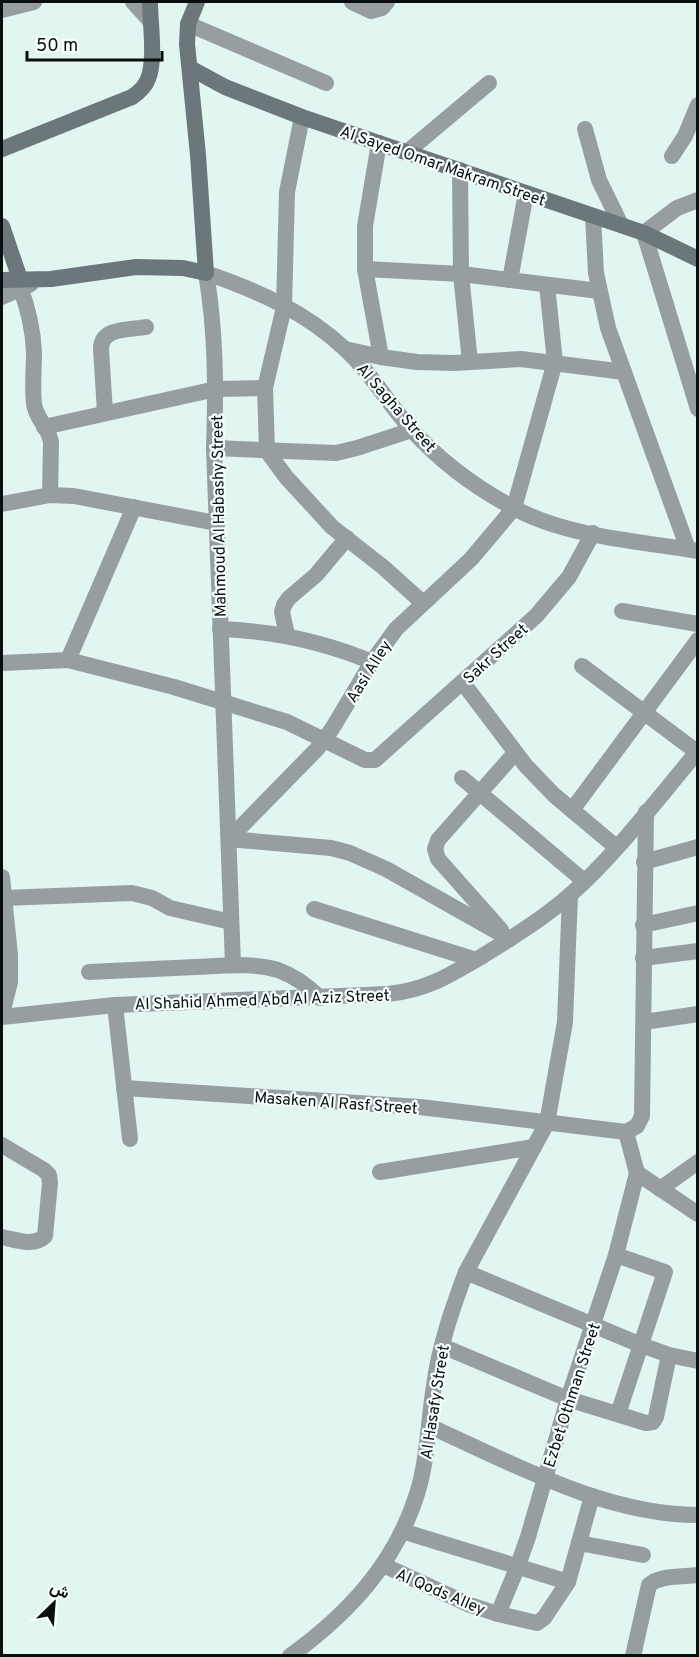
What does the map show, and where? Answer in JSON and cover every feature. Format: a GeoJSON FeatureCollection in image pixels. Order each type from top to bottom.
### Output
{"type":"FeatureCollection","features":[{"type":"Feature","properties":{"kind":"main road"},"geometry":{"type":"LineString","coordinates":[[2,149],[132,97],[139,92],[147,81],[151,65],[150,2]]}},
{"type":"Feature","properties":{"kind":"main road","name":"Mahmoud Al Habashy Street"},"geometry":{"type":"LineString","coordinates":[[197,2],[189,24],[187,44],[206,273]]}},
{"type":"Feature","properties":{"kind":"main road","name":"Al Sayed Omar Makram Street"},"geometry":{"type":"LineString","coordinates":[[190,68],[225,87],[302,117],[644,233],[698,259]]}},
{"type":"Feature","properties":{"kind":"main road"},"geometry":{"type":"LineString","coordinates":[[2,226],[20,283]]}},
{"type":"Feature","properties":{"kind":"main road"},"geometry":{"type":"LineString","coordinates":[[2,280],[20,283],[136,267],[183,268],[206,273]]}},
{"type":"Feature","properties":{"kind":"street"},"geometry":{"type":"LineString","coordinates":[[2,10],[34,2]]}},
{"type":"Feature","properties":{"kind":"street"},"geometry":{"type":"LineString","coordinates":[[133,2],[150,21]]}},
{"type":"Feature","properties":{"kind":"street"},"geometry":{"type":"LineString","coordinates":[[352,2],[371,11],[382,8],[387,2]]}},
{"type":"Feature","properties":{"kind":"street"},"geometry":{"type":"LineString","coordinates":[[189,24],[326,83]]}},
{"type":"Feature","properties":{"kind":"street"},"geometry":{"type":"LineString","coordinates":[[407,153],[489,83]]}},
{"type":"Feature","properties":{"kind":"street"},"geometry":{"type":"LineString","coordinates":[[672,156],[691,139],[698,105]]}},
{"type":"Feature","properties":{"kind":"street"},"geometry":{"type":"LineString","coordinates":[[302,117],[287,192],[284,307],[265,388],[267,451],[286,477],[332,527],[383,567],[423,603]]}},
{"type":"Feature","properties":{"kind":"street"},"geometry":{"type":"LineString","coordinates":[[585,129],[599,180],[621,225]]}},
{"type":"Feature","properties":{"kind":"street"},"geometry":{"type":"LineString","coordinates":[[379,143],[365,226],[365,270],[381,357]]}},
{"type":"Feature","properties":{"kind":"street"},"geometry":{"type":"LineString","coordinates":[[460,170],[461,274],[470,362]]}},
{"type":"Feature","properties":{"kind":"street"},"geometry":{"type":"LineString","coordinates":[[510,280],[526,193]]}},
{"type":"Feature","properties":{"kind":"street"},"geometry":{"type":"LineString","coordinates":[[698,200],[677,208],[644,233],[698,409]]}},
{"type":"Feature","properties":{"kind":"street"},"geometry":{"type":"LineString","coordinates":[[593,216],[596,273],[608,328],[693,550]]}},
{"type":"Feature","properties":{"kind":"street"},"geometry":{"type":"LineString","coordinates":[[365,270],[461,274],[599,291]]}},
{"type":"Feature","properties":{"kind":"street","name":"Al Sagha Street"},"geometry":{"type":"LineString","coordinates":[[206,273],[247,286],[309,321],[345,349],[412,430],[456,470],[514,508],[544,522],[693,550]]}},
{"type":"Feature","properties":{"kind":"street","name":"Mahmoud Al Habashy Street"},"geometry":{"type":"LineString","coordinates":[[206,273],[213,313],[216,389],[214,448],[216,523],[232,965]]}},
{"type":"Feature","properties":{"kind":"street"},"geometry":{"type":"LineString","coordinates":[[2,297],[20,283],[33,336],[34,406],[51,442],[50,495]]}},
{"type":"Feature","properties":{"kind":"street"},"geometry":{"type":"LineString","coordinates":[[514,508],[555,363],[548,285]]}},
{"type":"Feature","properties":{"kind":"street"},"geometry":{"type":"LineString","coordinates":[[105,412],[102,339],[109,333],[146,327]]}},
{"type":"Feature","properties":{"kind":"street"},"geometry":{"type":"LineString","coordinates":[[345,349],[417,362],[521,359],[624,372]]}},
{"type":"Feature","properties":{"kind":"street"},"geometry":{"type":"LineString","coordinates":[[44,427],[216,389],[265,388]]}},
{"type":"Feature","properties":{"kind":"street"},"geometry":{"type":"LineString","coordinates":[[214,448],[336,453],[412,430]]}},
{"type":"Feature","properties":{"kind":"street"},"geometry":{"type":"LineString","coordinates":[[2,504],[50,495],[74,496],[216,523]]}},
{"type":"Feature","properties":{"kind":"street"},"geometry":{"type":"LineString","coordinates":[[68,660],[134,507]]}},
{"type":"Feature","properties":{"kind":"street","name":"Aasi Alley"},"geometry":{"type":"LineString","coordinates":[[229,839],[324,739],[372,662],[396,629],[471,559],[514,508]]}},
{"type":"Feature","properties":{"kind":"street","name":"Sakr Street"},"geometry":{"type":"LineString","coordinates":[[324,739],[365,760],[380,758],[554,597],[569,577],[593,533]]}},
{"type":"Feature","properties":{"kind":"street"},"geometry":{"type":"LineString","coordinates":[[287,635],[282,612],[284,605],[316,575],[346,538]]}},
{"type":"Feature","properties":{"kind":"street"},"geometry":{"type":"LineString","coordinates":[[622,611],[698,624]]}},
{"type":"Feature","properties":{"kind":"street"},"geometry":{"type":"LineString","coordinates":[[220,629],[287,635],[323,644],[372,662]]}},
{"type":"Feature","properties":{"kind":"street"},"geometry":{"type":"LineString","coordinates":[[572,810],[698,640]]}},
{"type":"Feature","properties":{"kind":"street"},"geometry":{"type":"LineString","coordinates":[[2,663],[68,660],[174,687],[287,722],[324,739]]}},
{"type":"Feature","properties":{"kind":"street"},"geometry":{"type":"LineString","coordinates":[[582,666],[697,752]]}},
{"type":"Feature","properties":{"kind":"street"},"geometry":{"type":"LineString","coordinates":[[463,683],[515,753],[537,778],[616,847]]}},
{"type":"Feature","properties":{"kind":"street","name":"Al Shahid Ahmed Abd Al Aziz Street"},"geometry":{"type":"LineString","coordinates":[[2,1016],[115,1005],[320,998],[406,992],[440,981],[510,939],[570,895],[616,847],[697,752]]}},
{"type":"Feature","properties":{"kind":"street"},"geometry":{"type":"LineString","coordinates":[[510,939],[436,854],[438,840],[515,753]]}},
{"type":"Feature","properties":{"kind":"street"},"geometry":{"type":"LineString","coordinates":[[462,778],[584,881]]}},
{"type":"Feature","properties":{"kind":"street"},"geometry":{"type":"LineString","coordinates":[[646,812],[642,1116],[637,1126],[626,1132],[637,1173],[698,1214]]}},
{"type":"Feature","properties":{"kind":"street"},"geometry":{"type":"LineString","coordinates":[[229,839],[331,848],[350,853],[369,860],[510,939]]}},
{"type":"Feature","properties":{"kind":"street"},"geometry":{"type":"LineString","coordinates":[[644,862],[698,847]]}},
{"type":"Feature","properties":{"kind":"street"},"geometry":{"type":"LineString","coordinates":[[2,877],[10,955],[10,982],[2,1016]]}},
{"type":"Feature","properties":{"kind":"street"},"geometry":{"type":"LineString","coordinates":[[4,898],[132,893],[152,898],[170,908],[231,922]]}},
{"type":"Feature","properties":{"kind":"street","name":"Al Hasafy Street"},"geometry":{"type":"LineString","coordinates":[[290,1656],[354,1603],[383,1565],[402,1531],[417,1494],[425,1459],[434,1384],[442,1346],[466,1272],[547,1123],[565,1022],[570,895]]}},
{"type":"Feature","properties":{"kind":"street"},"geometry":{"type":"LineString","coordinates":[[314,909],[476,960]]}},
{"type":"Feature","properties":{"kind":"street"},"geometry":{"type":"LineString","coordinates":[[643,925],[698,913]]}},
{"type":"Feature","properties":{"kind":"street"},"geometry":{"type":"LineString","coordinates":[[643,958],[698,951]]}},
{"type":"Feature","properties":{"kind":"street"},"geometry":{"type":"LineString","coordinates":[[89,972],[232,965],[260,966],[293,976],[320,998]]}},
{"type":"Feature","properties":{"kind":"street"},"geometry":{"type":"LineString","coordinates":[[115,1005],[130,1139]]}},
{"type":"Feature","properties":{"kind":"street"},"geometry":{"type":"LineString","coordinates":[[644,1022],[698,1014]]}},
{"type":"Feature","properties":{"kind":"street","name":"Masaken Al Rasf Street"},"geometry":{"type":"LineString","coordinates":[[124,1088],[420,1107],[626,1132]]}},
{"type":"Feature","properties":{"kind":"street"},"geometry":{"type":"LineString","coordinates":[[2,1145],[44,1170],[50,1183],[45,1236],[39,1242],[32,1243],[2,1237]]}},
{"type":"Feature","properties":{"kind":"street"},"geometry":{"type":"LineString","coordinates":[[380,1172],[534,1147]]}},
{"type":"Feature","properties":{"kind":"street"},"geometry":{"type":"LineString","coordinates":[[660,1189],[698,1162]]}},
{"type":"Feature","properties":{"kind":"street","name":"Ezbet Othman Street"},"geometry":{"type":"LineString","coordinates":[[498,1614],[517,1568],[568,1398],[616,1255],[637,1173]]}},
{"type":"Feature","properties":{"kind":"street"},"geometry":{"type":"LineString","coordinates":[[616,1255],[665,1271],[618,1414]]}},
{"type":"Feature","properties":{"kind":"street"},"geometry":{"type":"LineString","coordinates":[[466,1272],[641,1345],[669,1355],[698,1361]]}},
{"type":"Feature","properties":{"kind":"street"},"geometry":{"type":"LineString","coordinates":[[442,1346],[568,1398],[646,1423],[653,1422],[656,1417],[669,1355]]}},
{"type":"Feature","properties":{"kind":"street"},"geometry":{"type":"LineString","coordinates":[[429,1426],[544,1478],[592,1496],[642,1509],[698,1515]]}},
{"type":"Feature","properties":{"kind":"street","name":"Al Qods Alley"},"geometry":{"type":"LineString","coordinates":[[383,1565],[470,1605],[537,1623],[544,1618],[568,1582],[592,1496]]}},
{"type":"Feature","properties":{"kind":"street"},"geometry":{"type":"LineString","coordinates":[[402,1531],[568,1582]]}},
{"type":"Feature","properties":{"kind":"street"},"geometry":{"type":"LineString","coordinates":[[579,1543],[643,1555]]}},
{"type":"Feature","properties":{"kind":"street"},"geometry":{"type":"LineString","coordinates":[[633,1656],[649,1585],[660,1579],[698,1575]]}}]}
